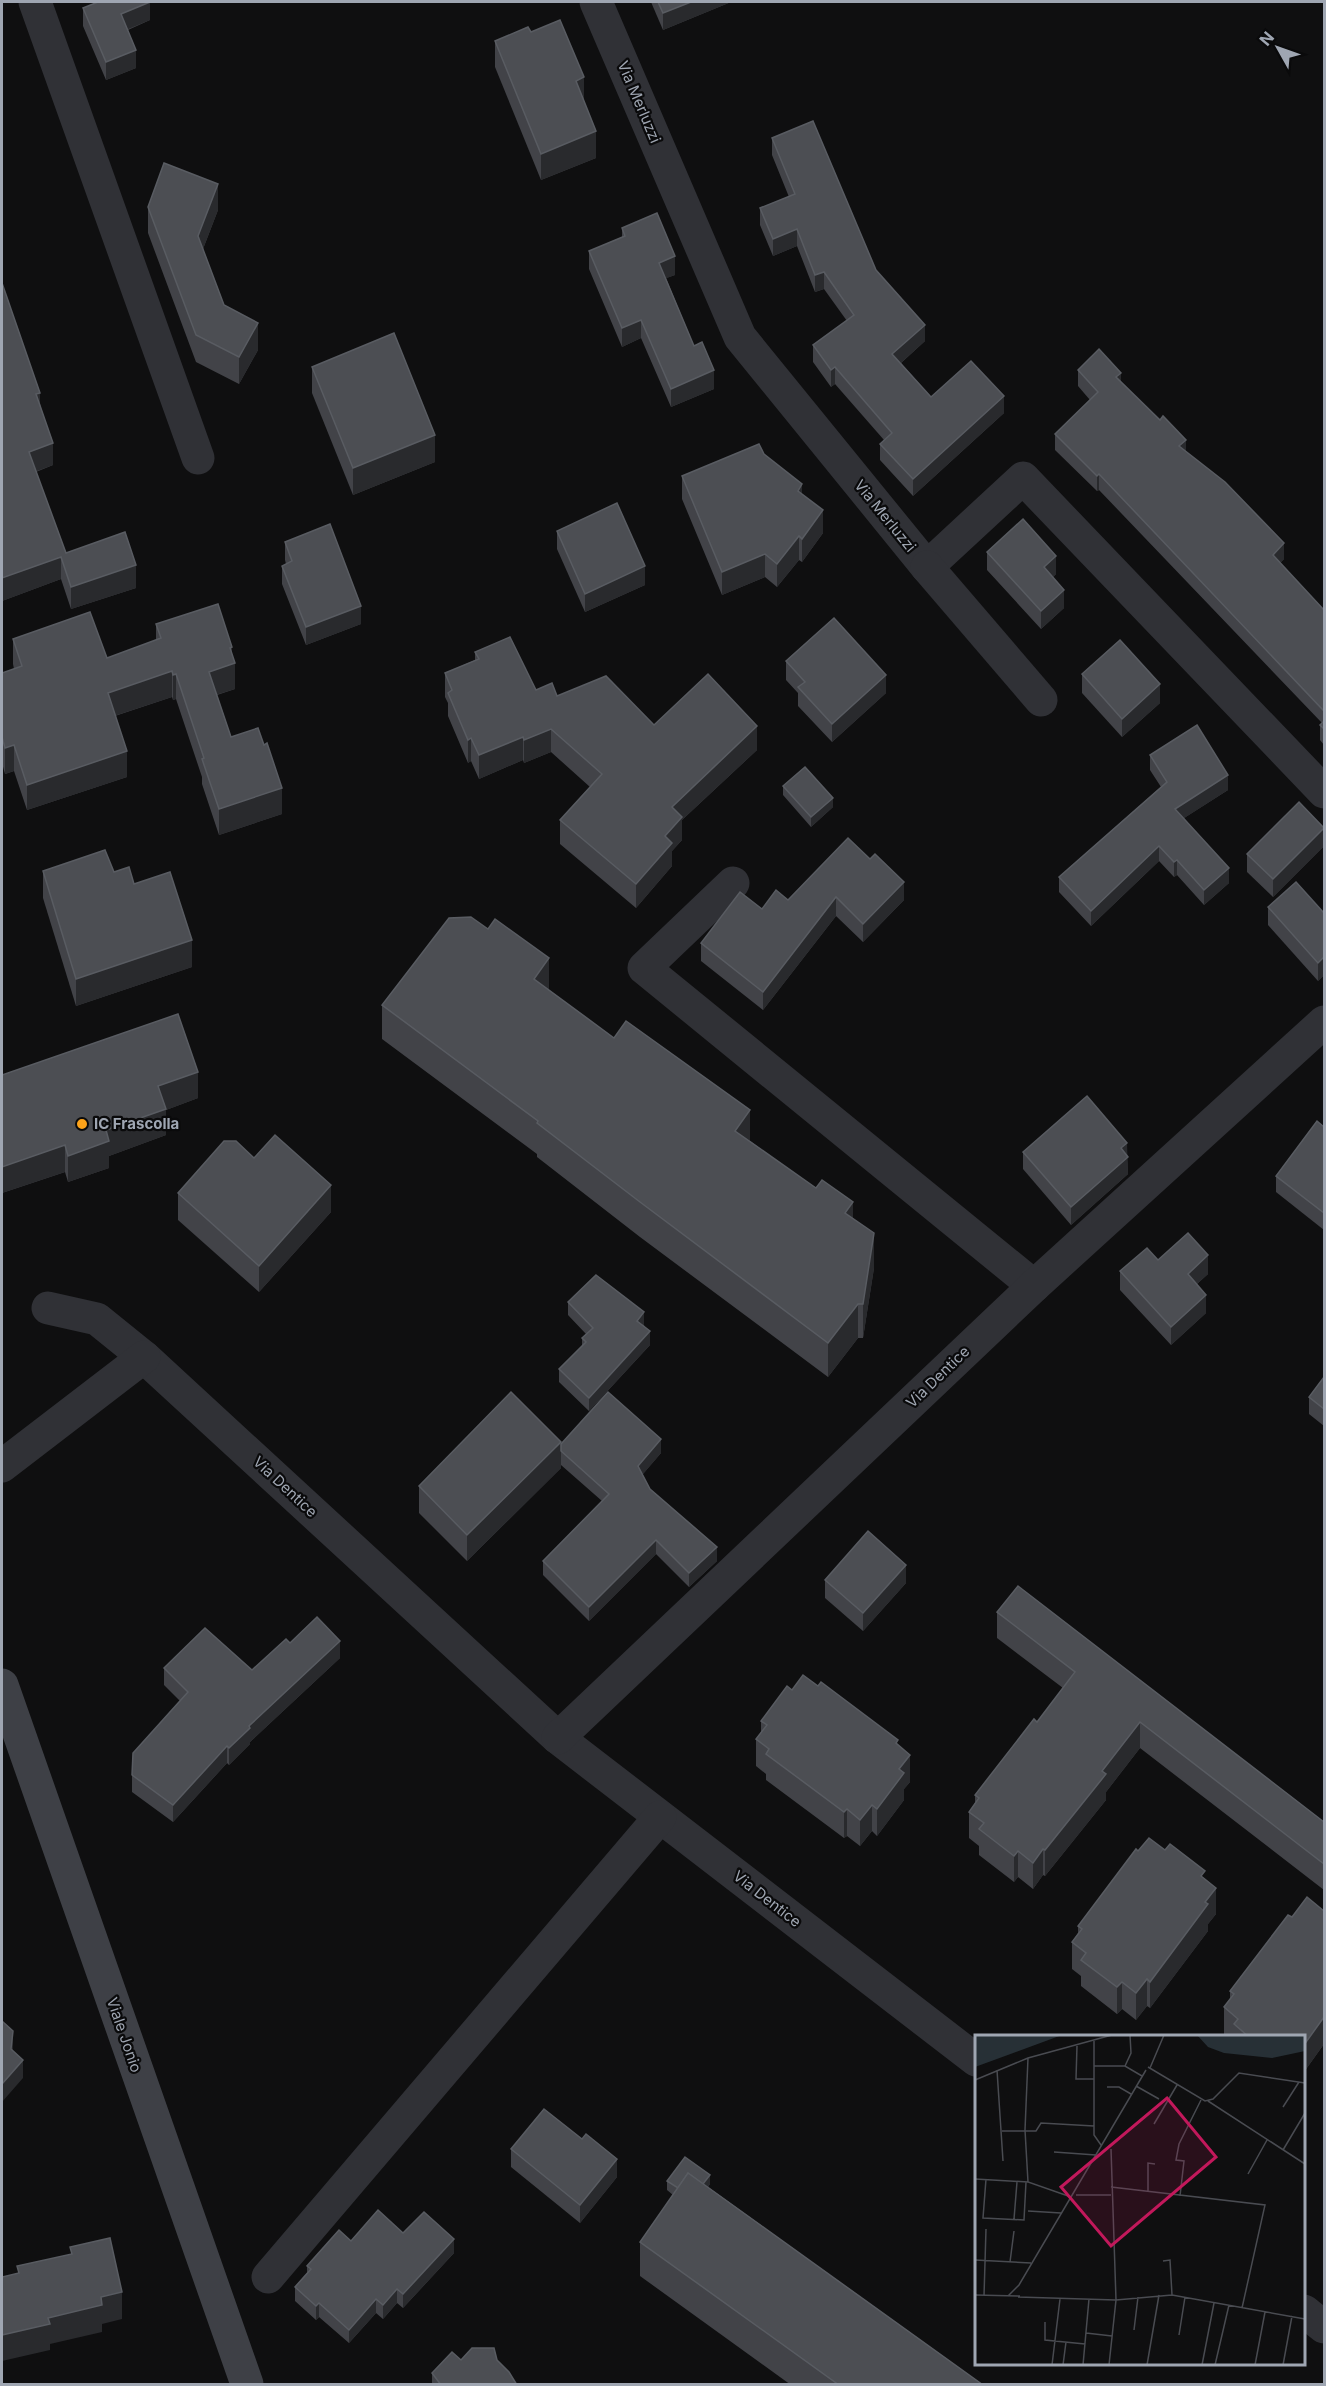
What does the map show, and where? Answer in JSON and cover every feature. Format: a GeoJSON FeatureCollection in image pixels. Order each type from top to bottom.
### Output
{"type":"FeatureCollection","features":[{"type":"Feature","properties":{"kind":"street"},"geometry":{"type":"LineString","coordinates":[[35,2],[198,458]]}},
{"type":"Feature","properties":{"kind":"street","name":"Via Merluzzi"},"geometry":{"type":"LineString","coordinates":[[596,2],[740,337],[927,567],[1023,478],[1324,792]]}},
{"type":"Feature","properties":{"kind":"street"},"geometry":{"type":"LineString","coordinates":[[927,567],[1041,700]]}},
{"type":"Feature","properties":{"kind":"street"},"geometry":{"type":"LineString","coordinates":[[733,883],[644,968],[1034,1286]]}},
{"type":"Feature","properties":{"kind":"street","name":"Via Dentice"},"geometry":{"type":"LineString","coordinates":[[558,1738],[1034,1286],[1324,1022]]}},
{"type":"Feature","properties":{"kind":"street","name":"Via Dentice"},"geometry":{"type":"LineString","coordinates":[[48,1308],[97,1319],[144,1357],[558,1738],[975,2059]]}},
{"type":"Feature","properties":{"kind":"street"},"geometry":{"type":"LineString","coordinates":[[2,1466],[144,1357]]}},
{"type":"Feature","properties":{"kind":"street","name":"Viale Jonio"},"geometry":{"type":"LineString","coordinates":[[2,1685],[241,2382]]}},
{"type":"Feature","properties":{"kind":"street"},"geometry":{"type":"LineString","coordinates":[[268,2277],[660,1817]]}},
{"type":"Feature","properties":{"kind":"street"},"geometry":{"type":"LineString","coordinates":[[1305,2312],[1324,2327]]}},
{"type":"Feature","properties":{"kind":"building"},"geometry":{"type":"Polygon","coordinates":[[[98,2],[150,2],[121,14],[136,50],[106,62],[83,8],[98,2]]]}},
{"type":"Feature","properties":{"kind":"building"},"geometry":{"type":"Polygon","coordinates":[[[658,2],[691,2],[663,13],[658,2]]]}},
{"type":"Feature","properties":{"kind":"building"},"geometry":{"type":"Polygon","coordinates":[[[560,20],[584,77],[576,81],[596,131],[541,154],[495,41],[528,27],[531,32],[560,20]]]}},
{"type":"Feature","properties":{"kind":"building"},"geometry":{"type":"Polygon","coordinates":[[[813,121],[876,270],[925,325],[892,354],[931,397],[971,361],[1004,396],[913,479],[880,444],[892,433],[835,367],[831,370],[813,345],[854,315],[824,272],[815,275],[797,229],[773,239],[760,208],[795,194],[772,138],[813,121]]]}},
{"type":"Feature","properties":{"kind":"building"},"geometry":{"type":"Polygon","coordinates":[[[164,163],[218,184],[198,236],[224,305],[258,323],[239,357],[196,335],[148,207],[164,163]]]}},
{"type":"Feature","properties":{"kind":"building"},"geometry":{"type":"Polygon","coordinates":[[[657,213],[675,256],[659,263],[694,346],[702,342],[714,370],[671,389],[641,320],[622,328],[589,251],[625,236],[622,228],[657,213]]]}},
{"type":"Feature","properties":{"kind":"building"},"geometry":{"type":"Polygon","coordinates":[[[2,283],[40,393],[36,394],[53,443],[29,452],[66,553],[125,532],[136,565],[71,587],[61,557],[2,578],[2,283]]]}},
{"type":"Feature","properties":{"kind":"building"},"geometry":{"type":"Polygon","coordinates":[[[394,333],[435,435],[353,468],[312,367],[394,333]]]}},
{"type":"Feature","properties":{"kind":"building"},"geometry":{"type":"Polygon","coordinates":[[[1099,349],[1121,373],[1116,377],[1160,420],[1163,416],[1186,440],[1179,446],[1225,482],[1284,543],[1273,555],[1324,610],[1324,711],[1099,474],[1097,476],[1055,434],[1098,392],[1078,370],[1099,349]]]}},
{"type":"Feature","properties":{"kind":"building"},"geometry":{"type":"Polygon","coordinates":[[[759,444],[764,454],[802,484],[798,491],[823,510],[802,539],[799,536],[777,564],[765,554],[722,572],[682,476],[759,444]]]}},
{"type":"Feature","properties":{"kind":"building"},"geometry":{"type":"Polygon","coordinates":[[[617,503],[645,566],[585,594],[557,531],[617,503]]]}},
{"type":"Feature","properties":{"kind":"building"},"geometry":{"type":"Polygon","coordinates":[[[1023,519],[1056,556],[1044,567],[1064,590],[1041,611],[987,552],[1023,519]]]}},
{"type":"Feature","properties":{"kind":"building"},"geometry":{"type":"Polygon","coordinates":[[[330,524],[361,606],[306,627],[282,566],[292,561],[285,542],[330,524]]]}},
{"type":"Feature","properties":{"kind":"building"},"geometry":{"type":"Polygon","coordinates":[[[218,604],[235,663],[209,672],[231,737],[258,728],[264,745],[267,743],[282,788],[219,809],[176,674],[173,675],[172,671],[108,693],[127,751],[27,785],[14,745],[5,748],[2,737],[2,673],[22,666],[13,639],[90,612],[107,658],[161,638],[156,624],[218,604]]]}},
{"type":"Feature","properties":{"kind":"building"},"geometry":{"type":"Polygon","coordinates":[[[834,618],[886,675],[832,724],[798,687],[805,682],[786,661],[834,618]]]}},
{"type":"Feature","properties":{"kind":"building"},"geometry":{"type":"Polygon","coordinates":[[[510,637],[536,690],[552,683],[557,696],[606,676],[654,725],[708,674],[757,726],[672,807],[682,817],[665,836],[672,843],[636,884],[560,820],[602,774],[551,729],[524,740],[523,737],[479,755],[471,738],[468,740],[448,693],[452,690],[445,673],[479,659],[475,652],[510,637]]]}},
{"type":"Feature","properties":{"kind":"building"},"geometry":{"type":"Polygon","coordinates":[[[1120,640],[1160,684],[1122,719],[1082,674],[1120,640]]]}},
{"type":"Feature","properties":{"kind":"building"},"geometry":{"type":"Polygon","coordinates":[[[1197,725],[1228,775],[1175,809],[1229,868],[1204,890],[1177,860],[1174,862],[1159,846],[1091,911],[1059,877],[1167,782],[1150,755],[1197,725]]]}},
{"type":"Feature","properties":{"kind":"building"},"geometry":{"type":"Polygon","coordinates":[[[805,767],[833,798],[811,817],[783,786],[805,767]]]}},
{"type":"Feature","properties":{"kind":"building"},"geometry":{"type":"Polygon","coordinates":[[[1299,802],[1324,828],[1273,879],[1247,854],[1299,802]]]}},
{"type":"Feature","properties":{"kind":"building"},"geometry":{"type":"Polygon","coordinates":[[[848,838],[870,859],[875,854],[904,882],[863,924],[836,897],[763,992],[701,943],[740,892],[762,909],[776,890],[788,900],[848,838]]]}},
{"type":"Feature","properties":{"kind":"building"},"geometry":{"type":"Polygon","coordinates":[[[105,850],[114,872],[129,867],[134,884],[170,872],[192,940],[76,979],[43,871],[105,850]]]}},
{"type":"Feature","properties":{"kind":"building"},"geometry":{"type":"Polygon","coordinates":[[[1296,882],[1324,913],[1324,957],[1318,963],[1268,907],[1296,882]]]}},
{"type":"Feature","properties":{"kind":"building"},"geometry":{"type":"Polygon","coordinates":[[[471,917],[488,929],[495,919],[549,958],[534,979],[614,1038],[626,1021],[750,1110],[735,1131],[816,1188],[822,1180],[853,1202],[845,1213],[874,1233],[863,1304],[858,1304],[828,1343],[382,1005],[449,918],[471,917]]]}},
{"type":"Feature","properties":{"kind":"building","name":"IC Frascolla"},"geometry":{"type":"Polygon","coordinates":[[[178,1014],[198,1072],[158,1086],[166,1109],[106,1130],[109,1141],[68,1156],[65,1145],[2,1167],[2,1075],[178,1014]]]}},
{"type":"Feature","properties":{"kind":"building"},"geometry":{"type":"Polygon","coordinates":[[[1087,1096],[1127,1143],[1121,1148],[1128,1157],[1071,1207],[1023,1152],[1087,1096]]]}},
{"type":"Feature","properties":{"kind":"building"},"geometry":{"type":"Polygon","coordinates":[[[1317,1121],[1324,1127],[1324,1213],[1276,1176],[1317,1121]]]}},
{"type":"Feature","properties":{"kind":"building"},"geometry":{"type":"Polygon","coordinates":[[[275,1135],[331,1185],[259,1266],[178,1193],[224,1141],[236,1141],[254,1158],[275,1135]]]}},
{"type":"Feature","properties":{"kind":"building"},"geometry":{"type":"Polygon","coordinates":[[[1188,1233],[1208,1255],[1188,1274],[1206,1295],[1171,1327],[1120,1271],[1147,1248],[1158,1260],[1188,1233]]]}},
{"type":"Feature","properties":{"kind":"building"},"geometry":{"type":"Polygon","coordinates":[[[596,1275],[644,1312],[637,1321],[650,1331],[589,1398],[559,1369],[586,1342],[582,1338],[593,1328],[568,1302],[596,1275]]]}},
{"type":"Feature","properties":{"kind":"building"},"geometry":{"type":"Polygon","coordinates":[[[1324,1377],[1324,1409],[1309,1397],[1324,1377]]]}},
{"type":"Feature","properties":{"kind":"building"},"geometry":{"type":"Polygon","coordinates":[[[511,1392],[561,1442],[467,1535],[419,1486],[511,1392]]]}},
{"type":"Feature","properties":{"kind":"building"},"geometry":{"type":"Polygon","coordinates":[[[608,1392],[661,1439],[638,1466],[650,1489],[717,1547],[689,1573],[656,1540],[589,1607],[543,1561],[609,1494],[561,1451],[561,1444],[608,1392]]]}},
{"type":"Feature","properties":{"kind":"building"},"geometry":{"type":"Polygon","coordinates":[[[868,1531],[906,1565],[863,1613],[825,1580],[868,1531]]]}},
{"type":"Feature","properties":{"kind":"building"},"geometry":{"type":"Polygon","coordinates":[[[1018,1586],[1324,1822],[1324,1864],[1140,1722],[1102,1771],[1106,1774],[1033,1863],[1018,1851],[1014,1856],[979,1829],[984,1823],[969,1812],[979,1798],[975,1795],[1034,1719],[1037,1722],[1075,1672],[997,1612],[1018,1586]]]}},
{"type":"Feature","properties":{"kind":"building"},"geometry":{"type":"Polygon","coordinates":[[[317,1617],[340,1641],[249,1726],[250,1728],[229,1748],[227,1746],[173,1805],[132,1775],[133,1753],[188,1692],[164,1668],[205,1628],[252,1670],[286,1639],[290,1643],[317,1617]]]}},
{"type":"Feature","properties":{"kind":"building"},"geometry":{"type":"Polygon","coordinates":[[[803,1675],[818,1686],[821,1682],[898,1740],[896,1743],[910,1755],[899,1769],[904,1773],[877,1809],[872,1805],[860,1820],[847,1809],[844,1812],[766,1754],[769,1749],[756,1739],[767,1725],[761,1721],[787,1686],[792,1690],[803,1675]]]}},
{"type":"Feature","properties":{"kind":"building"},"geometry":{"type":"Polygon","coordinates":[[[1149,1838],[1165,1850],[1170,1844],[1205,1871],[1201,1876],[1216,1888],[1205,1902],[1208,1904],[1150,1982],[1147,1979],[1136,1993],[1122,1982],[1117,1987],[1081,1960],[1086,1953],[1072,1942],[1082,1929],[1078,1926],[1136,1849],[1138,1851],[1149,1838]]]}},
{"type":"Feature","properties":{"kind":"building"},"geometry":{"type":"Polygon","coordinates":[[[1307,1897],[1324,1911],[1324,2017],[1305,2044],[1305,2035],[1247,2035],[1234,2024],[1238,2019],[1224,2007],[1234,1994],[1230,1991],[1288,1915],[1292,1917],[1307,1897]]]}},
{"type":"Feature","properties":{"kind":"building"},"geometry":{"type":"Polygon","coordinates":[[[2,2021],[13,2031],[11,2049],[23,2060],[2,2084],[2,2021]]]}},
{"type":"Feature","properties":{"kind":"building"},"geometry":{"type":"Polygon","coordinates":[[[544,2109],[582,2139],[586,2134],[617,2159],[580,2205],[511,2149],[544,2109]]]}},
{"type":"Feature","properties":{"kind":"building"},"geometry":{"type":"Polygon","coordinates":[[[685,2157],[710,2175],[703,2184],[688,2173],[678,2188],[667,2181],[685,2157]]]}},
{"type":"Feature","properties":{"kind":"building"},"geometry":{"type":"Polygon","coordinates":[[[688,2173],[983,2385],[839,2385],[640,2242],[688,2173]]]}},
{"type":"Feature","properties":{"kind":"building"},"geometry":{"type":"Polygon","coordinates":[[[378,2210],[403,2233],[424,2212],[454,2239],[403,2294],[397,2289],[383,2305],[376,2299],[349,2330],[319,2303],[316,2306],[295,2287],[311,2269],[307,2266],[339,2230],[351,2241],[378,2210]]]}},
{"type":"Feature","properties":{"kind":"building"},"geometry":{"type":"Polygon","coordinates":[[[110,2238],[122,2292],[101,2297],[102,2305],[48,2318],[50,2324],[2,2335],[2,2277],[19,2273],[17,2266],[72,2254],[70,2247],[110,2238]]]}},
{"type":"Feature","properties":{"kind":"building"},"geometry":{"type":"Polygon","coordinates":[[[472,2348],[494,2348],[497,2360],[509,2372],[517,2385],[441,2385],[432,2373],[452,2352],[461,2360],[472,2348]]]}},
{"type":"Feature","properties":{"kind":"place","name":"IC Frascolla"},"geometry":{"type":"Point","coordinates":[82,1124]}}]}
